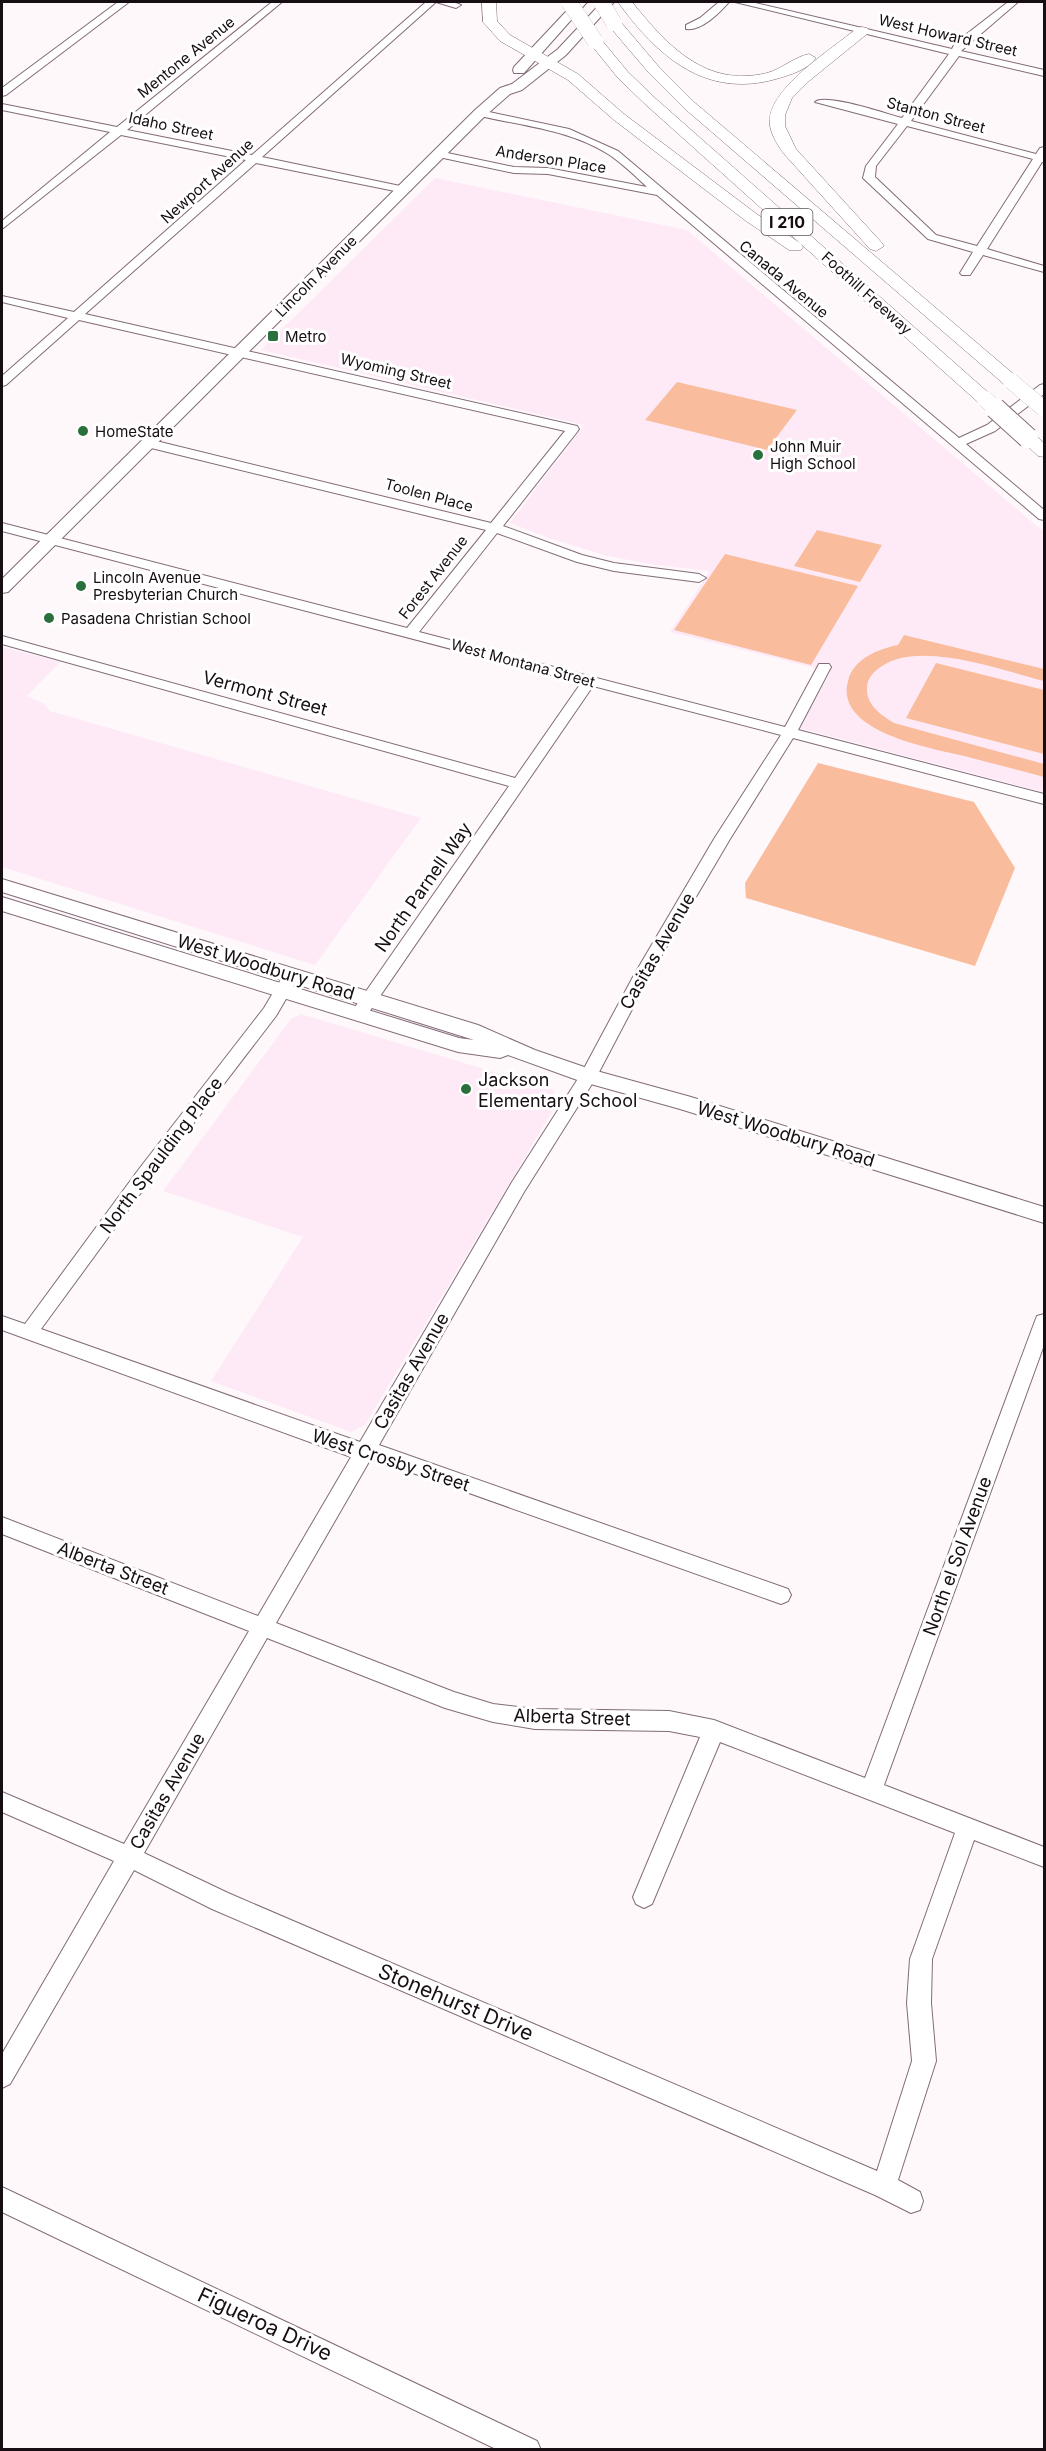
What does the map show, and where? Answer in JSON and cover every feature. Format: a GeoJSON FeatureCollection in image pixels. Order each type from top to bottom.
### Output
{"type":"FeatureCollection","features":[{"type":"Feature","properties":{"kind":"highway"},"geometry":{"type":"LineString","coordinates":[[489,2],[490,22],[511,43],[573,77],[619,117],[753,218],[871,296]]}},
{"type":"Feature","properties":{"kind":"highway","name":"Foothill Freeway"},"geometry":{"type":"LineString","coordinates":[[569,2],[595,41],[623,75],[650,101],[1044,452]]}},
{"type":"Feature","properties":{"kind":"highway","name":"Foothill Freeway"},"geometry":{"type":"LineString","coordinates":[[601,2],[614,23],[654,70],[689,105],[1044,409]]}},
{"type":"Feature","properties":{"kind":"highway"},"geometry":{"type":"LineString","coordinates":[[627,4],[687,65],[710,75],[738,79],[770,78],[795,70],[854,29]]}},
{"type":"Feature","properties":{"kind":"highway"},"geometry":{"type":"LineString","coordinates":[[854,29],[783,98],[777,113],[778,133],[813,180],[949,327]]}},
{"type":"Feature","properties":{"kind":"main road","name":"Lincoln Avenue"},"geometry":{"type":"LineString","coordinates":[[2,588],[480,113],[505,92],[517,87],[541,59],[581,2]]}},
{"type":"Feature","properties":{"kind":"main road","name":"Lincoln Avenue"},"geometry":{"type":"LineString","coordinates":[[541,59],[562,52],[608,2]]}},
{"type":"Feature","properties":{"kind":"main road","name":"West Woodbury Road"},"geometry":{"type":"LineString","coordinates":[[2,885],[364,1006],[458,1045],[528,1055],[588,1076],[683,1102],[1044,1215]]}},
{"type":"Feature","properties":{"kind":"main road","name":"West Woodbury Road"},"geometry":{"type":"LineString","coordinates":[[2,904],[288,982]]}},
{"type":"Feature","properties":{"kind":"street"},"geometry":{"type":"LineString","coordinates":[[2,93],[124,2]]}},
{"type":"Feature","properties":{"kind":"street","name":"Mentone Avenue"},"geometry":{"type":"LineString","coordinates":[[2,226],[277,2]]}},
{"type":"Feature","properties":{"kind":"street","name":"Newport Avenue"},"geometry":{"type":"LineString","coordinates":[[2,382],[431,2]]}},
{"type":"Feature","properties":{"kind":"street"},"geometry":{"type":"LineString","coordinates":[[441,2],[456,5]]}},
{"type":"Feature","properties":{"kind":"street"},"geometry":{"type":"LineString","coordinates":[[690,27],[704,20],[724,2]]}},
{"type":"Feature","properties":{"kind":"street","name":"West Howard Street"},"geometry":{"type":"LineString","coordinates":[[740,2],[1044,72]]}},
{"type":"Feature","properties":{"kind":"street"},"geometry":{"type":"LineString","coordinates":[[1013,2],[959,45],[905,122],[870,166],[868,172],[869,178],[932,237],[1044,269]]}},
{"type":"Feature","properties":{"kind":"street","name":"Stanton Street"},"geometry":{"type":"LineString","coordinates":[[820,102],[1043,155]]}},
{"type":"Feature","properties":{"kind":"street","name":"Idaho Street"},"geometry":{"type":"LineString","coordinates":[[2,107],[405,190]]}},
{"type":"Feature","properties":{"kind":"street","name":"Canada Avenue"},"geometry":{"type":"LineString","coordinates":[[480,113],[562,130],[598,143],[660,192],[1044,516]]}},
{"type":"Feature","properties":{"kind":"street","name":"Anderson Place"},"geometry":{"type":"LineString","coordinates":[[438,154],[514,170],[548,171],[660,192]]}},
{"type":"Feature","properties":{"kind":"street"},"geometry":{"type":"LineString","coordinates":[[966,273],[1043,155]]}},
{"type":"Feature","properties":{"kind":"street","name":"Wyoming Street"},"geometry":{"type":"LineString","coordinates":[[2,299],[573,429]]}},
{"type":"Feature","properties":{"kind":"street"},"geometry":{"type":"LineString","coordinates":[[957,443],[991,428],[1044,388]]}},
{"type":"Feature","properties":{"kind":"street","name":"Forest Avenue"},"geometry":{"type":"LineString","coordinates":[[410,634],[573,429]]}},
{"type":"Feature","properties":{"kind":"street","name":"Toolen Place"},"geometry":{"type":"LineString","coordinates":[[148,443],[510,532],[577,558],[614,567],[699,578]]}},
{"type":"Feature","properties":{"kind":"street","name":"West Montana Street"},"geometry":{"type":"LineString","coordinates":[[2,527],[1044,799]]}},
{"type":"Feature","properties":{"kind":"street","name":"Vermont Street"},"geometry":{"type":"LineString","coordinates":[[2,640],[519,784]]}},
{"type":"Feature","properties":{"kind":"street","name":"Casitas Avenue"},"geometry":{"type":"LineString","coordinates":[[2,2076],[512,1197],[588,1076],[642,975],[789,732],[824,667]]}},
{"type":"Feature","properties":{"kind":"street","name":"North Parnell Way"},"geometry":{"type":"LineString","coordinates":[[364,1006],[590,680]]}},
{"type":"Feature","properties":{"kind":"street","name":"North Spaulding Place"},"geometry":{"type":"LineString","coordinates":[[28,1333],[288,982]]}},
{"type":"Feature","properties":{"kind":"street","name":"North el Sol Avenue"},"geometry":{"type":"LineString","coordinates":[[871,1790],[1044,1321]]}},
{"type":"Feature","properties":{"kind":"street","name":"West Crosby Street"},"geometry":{"type":"LineString","coordinates":[[2,1323],[352,1449],[380,1453],[781,1596]]}},
{"type":"Feature","properties":{"kind":"street","name":"Alberta Street"},"geometry":{"type":"LineString","coordinates":[[2,1525],[452,1701],[493,1713],[534,1719],[669,1721],[714,1731],[1044,1857]]}},
{"type":"Feature","properties":{"kind":"street"},"geometry":{"type":"LineString","coordinates":[[644,1897],[714,1731]]}},
{"type":"Feature","properties":{"kind":"street","name":"Stonehurst Drive"},"geometry":{"type":"LineString","coordinates":[[2,1802],[129,1857],[220,1901],[884,2186],[911,2201]]}},
{"type":"Feature","properties":{"kind":"street"},"geometry":{"type":"LineString","coordinates":[[884,2186],[924,2061],[919,2003],[921,1959],[968,1827]]}},
{"type":"Feature","properties":{"kind":"street","name":"Figueroa Drive"},"geometry":{"type":"LineString","coordinates":[[2,2199],[528,2450]]}},
{"type":"Feature","properties":{"kind":"shaded area","name":"John Muir High School"},"geometry":{"type":"Polygon","coordinates":[[[435,178],[687,230],[1044,532],[1044,792],[799,728],[831,672],[670,632],[710,571],[656,565],[607,556],[510,523],[584,425],[261,350],[435,178]]]}},
{"type":"Feature","properties":{"kind":"shaded area"},"geometry":{"type":"Polygon","coordinates":[[[677,382],[797,410],[767,450],[645,420],[677,382]]]}},
{"type":"Feature","properties":{"kind":"shaded area"},"geometry":{"type":"Polygon","coordinates":[[[817,530],[882,545],[860,582],[794,566],[817,530]]]}},
{"type":"Feature","properties":{"kind":"shaded area"},"geometry":{"type":"Polygon","coordinates":[[[725,554],[858,586],[811,665],[674,630],[725,554]]]}},
{"type":"Feature","properties":{"kind":"shaded area"},"geometry":{"type":"Polygon","coordinates":[[[904,635],[1044,669],[1044,681],[962,660],[939,656],[918,656],[898,659],[876,670],[868,681],[867,694],[879,713],[894,723],[1044,764],[1044,777],[888,735],[870,725],[856,713],[848,699],[848,681],[851,673],[867,656],[898,645],[904,635]]]}},
{"type":"Feature","properties":{"kind":"shaded area"},"geometry":{"type":"Polygon","coordinates":[[[2,647],[60,662],[27,696],[43,703],[50,711],[421,818],[315,965],[2,867],[2,647]]]}},
{"type":"Feature","properties":{"kind":"shaded area"},"geometry":{"type":"Polygon","coordinates":[[[936,663],[1044,690],[1044,754],[906,718],[936,663]]]}},
{"type":"Feature","properties":{"kind":"shaded area"},"geometry":{"type":"Polygon","coordinates":[[[818,763],[974,802],[1015,868],[975,966],[746,898],[745,883],[818,763]]]}},
{"type":"Feature","properties":{"kind":"shaded area"},"geometry":{"type":"Polygon","coordinates":[[[301,1014],[554,1090],[556,1105],[365,1425],[351,1432],[211,1381],[303,1237],[163,1191],[291,1019],[301,1014]]]}},
{"type":"Feature","properties":{"kind":"place","name":"Metro"},"geometry":{"type":"Point","coordinates":[273,336]}},
{"type":"Feature","properties":{"kind":"place","name":"HomeState"},"geometry":{"type":"Point","coordinates":[83,431]}},
{"type":"Feature","properties":{"kind":"place","name":"John Muir High School"},"geometry":{"type":"Point","coordinates":[758,455]}},
{"type":"Feature","properties":{"kind":"place","name":"Lincoln Avenue Presbyterian Church"},"geometry":{"type":"Point","coordinates":[81,586]}},
{"type":"Feature","properties":{"kind":"place","name":"Pasadena Christian School"},"geometry":{"type":"Point","coordinates":[49,618]}},
{"type":"Feature","properties":{"kind":"place","name":"Jackson Elementary School"},"geometry":{"type":"Point","coordinates":[466,1089]}}]}
